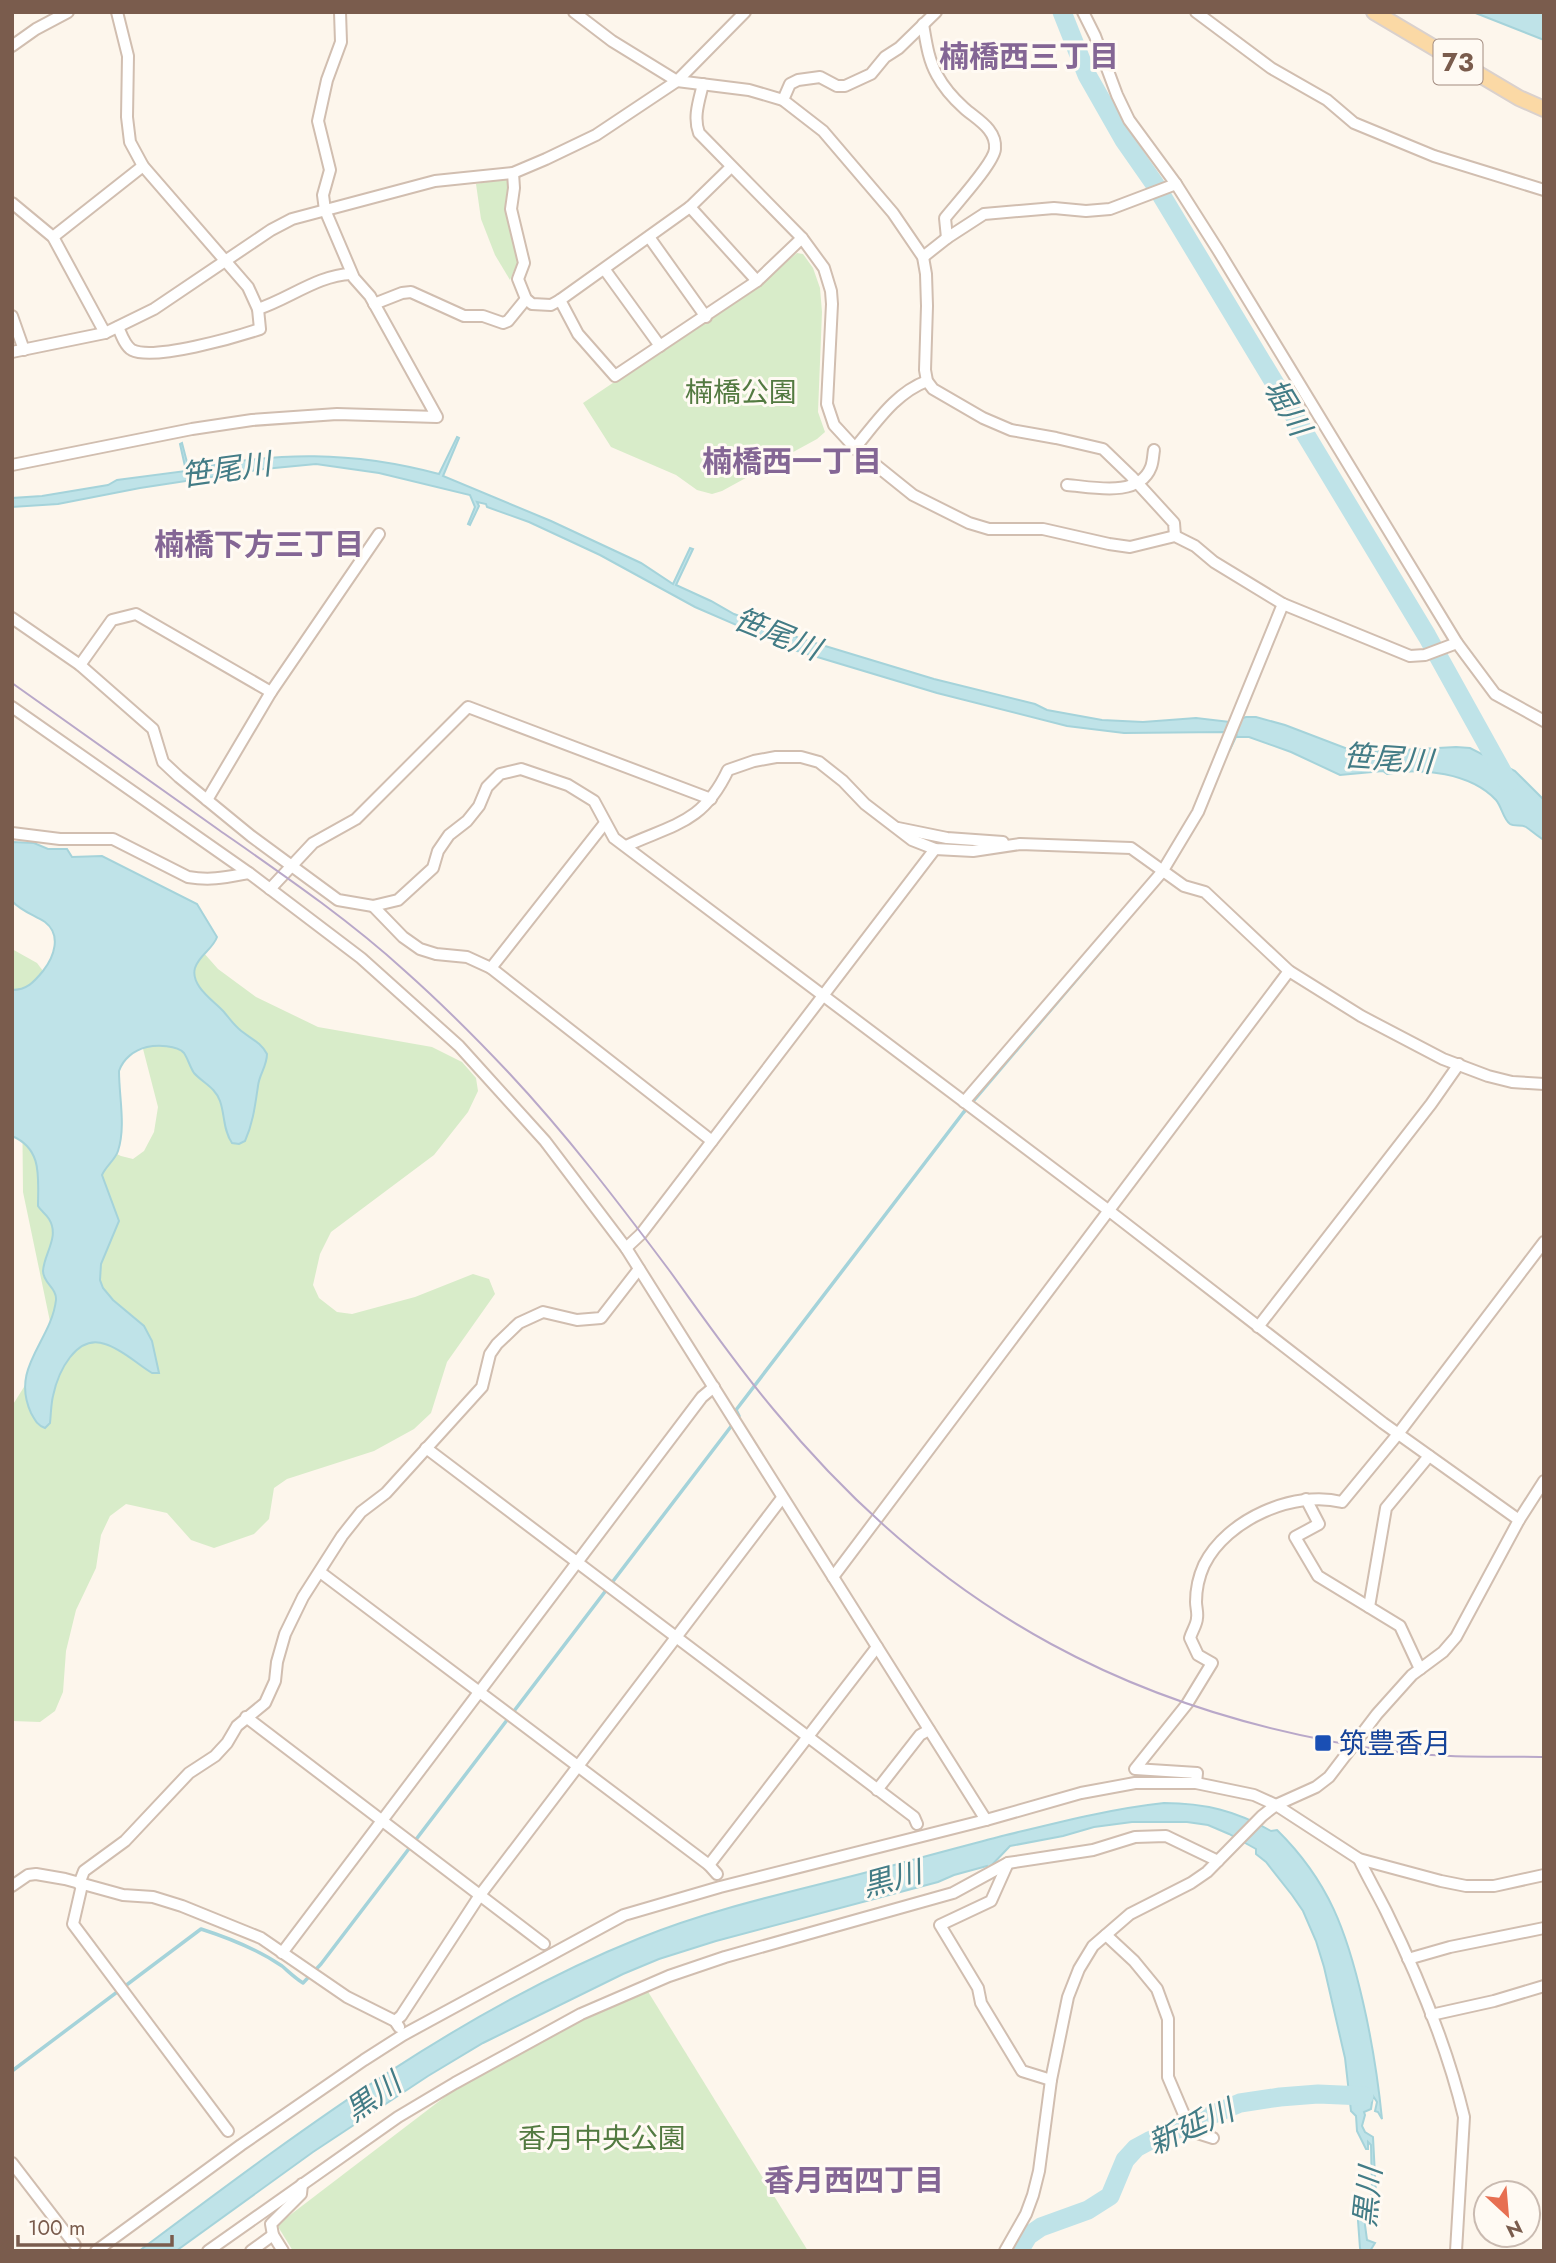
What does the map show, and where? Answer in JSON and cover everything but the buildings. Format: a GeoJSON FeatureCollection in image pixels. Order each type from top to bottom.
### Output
{"type":"FeatureCollection","features":[{"type":"Feature","properties":{"kind":"main road","name":"73"},"geometry":{"type":"LineString","coordinates":[[1374,12],[1544,110]]}},
{"type":"Feature","properties":{"kind":"street"},"geometry":{"type":"LineString","coordinates":[[12,46],[68,12]]}},
{"type":"Feature","properties":{"kind":"street"},"geometry":{"type":"LineString","coordinates":[[117,12],[128,56],[127,117],[130,142],[142,166],[248,287],[258,309],[260,329],[227,339],[148,352],[131,349],[118,327]]}},
{"type":"Feature","properties":{"kind":"street"},"geometry":{"type":"LineString","coordinates":[[12,465],[192,429],[252,420],[336,414],[437,417],[374,304],[351,274],[325,211],[323,195],[330,170],[318,121],[327,79],[341,42],[340,12]]}},
{"type":"Feature","properties":{"kind":"street"},"geometry":{"type":"LineString","coordinates":[[574,12],[612,41],[677,81],[749,90],[783,100],[823,131],[893,213],[923,257],[928,306],[926,381],[956,404],[1011,430],[1102,449],[1174,523],[1175,536]]}},
{"type":"Feature","properties":{"kind":"street"},"geometry":{"type":"LineString","coordinates":[[12,352],[105,333],[118,327],[155,309],[271,230],[292,219],[435,181],[513,173],[546,159],[596,135],[677,81],[744,12]]}},
{"type":"Feature","properties":{"kind":"street"},"geometry":{"type":"LineString","coordinates":[[783,100],[790,84],[798,80],[820,77],[837,86],[845,86],[872,74],[885,57],[899,48],[936,12]]}},
{"type":"Feature","properties":{"kind":"street"},"geometry":{"type":"LineString","coordinates":[[1083,12],[1096,36],[1129,120],[1174,185],[1455,644],[1495,695],[1544,721]]}},
{"type":"Feature","properties":{"kind":"street"},"geometry":{"type":"LineString","coordinates":[[1195,12],[1271,68],[1327,100],[1354,124],[1434,156],[1544,190]]}},
{"type":"Feature","properties":{"kind":"street"},"geometry":{"type":"LineString","coordinates":[[923,23],[928,53],[937,75],[957,101],[984,123],[996,148],[991,161],[945,218],[947,238]]}},
{"type":"Feature","properties":{"kind":"street"},"geometry":{"type":"LineString","coordinates":[[703,84],[695,124],[699,133],[802,238],[824,268],[831,291],[828,412],[839,432],[855,448],[913,495],[969,523],[989,529],[1043,528],[1130,547],[1175,536],[1195,545],[1214,562],[1283,604],[1410,656],[1426,655],[1455,644]]}},
{"type":"Feature","properties":{"kind":"street"},"geometry":{"type":"LineString","coordinates":[[53,237],[142,166]]}},
{"type":"Feature","properties":{"kind":"street"},"geometry":{"type":"LineString","coordinates":[[513,173],[511,209],[524,262],[518,279],[526,299],[532,304],[543,306],[560,300],[605,270],[690,207],[731,167]]}},
{"type":"Feature","properties":{"kind":"street"},"geometry":{"type":"LineString","coordinates":[[923,257],[984,214],[1054,208],[1086,211],[1110,209],[1174,185]]}},
{"type":"Feature","properties":{"kind":"street"},"geometry":{"type":"LineString","coordinates":[[12,203],[53,237],[105,333]]}},
{"type":"Feature","properties":{"kind":"street"},"geometry":{"type":"LineString","coordinates":[[690,207],[757,281]]}},
{"type":"Feature","properties":{"kind":"street"},"geometry":{"type":"LineString","coordinates":[[649,237],[706,317]]}},
{"type":"Feature","properties":{"kind":"street"},"geometry":{"type":"LineString","coordinates":[[560,300],[578,334],[615,376],[757,281],[802,238]]}},
{"type":"Feature","properties":{"kind":"street"},"geometry":{"type":"LineString","coordinates":[[605,270],[660,346]]}},
{"type":"Feature","properties":{"kind":"street"},"geometry":{"type":"LineString","coordinates":[[258,309],[280,302],[327,278],[351,274]]}},
{"type":"Feature","properties":{"kind":"street"},"geometry":{"type":"LineString","coordinates":[[374,304],[411,292],[464,316],[483,316],[503,323],[508,321],[526,299]]}},
{"type":"Feature","properties":{"kind":"street"},"geometry":{"type":"LineString","coordinates":[[12,316],[24,350]]}},
{"type":"Feature","properties":{"kind":"street"},"geometry":{"type":"LineString","coordinates":[[855,448],[900,395],[926,381]]}},
{"type":"Feature","properties":{"kind":"street"},"geometry":{"type":"LineString","coordinates":[[1067,485],[1124,488],[1138,484],[1150,469],[1154,450]]}},
{"type":"Feature","properties":{"kind":"street"},"geometry":{"type":"LineString","coordinates":[[207,800],[271,692],[380,534]]}},
{"type":"Feature","properties":{"kind":"street"},"geometry":{"type":"LineString","coordinates":[[964,1102],[1162,872],[1198,812],[1283,604]]}},
{"type":"Feature","properties":{"kind":"street"},"geometry":{"type":"LineString","coordinates":[[80,665],[112,620],[135,614],[271,692]]}},
{"type":"Feature","properties":{"kind":"street"},"geometry":{"type":"LineString","coordinates":[[12,618],[80,665],[153,729],[163,762],[251,836],[338,900],[373,906],[398,900],[433,868],[438,850],[449,835],[467,821],[479,806],[487,787],[500,774],[522,769],[568,785],[594,801],[614,838],[824,994],[1398,1434],[1519,1520]]}},
{"type":"Feature","properties":{"kind":"street"},"geometry":{"type":"LineString","coordinates":[[12,707],[249,873],[361,958],[459,1046],[545,1141],[626,1248],[986,1820]]}},
{"type":"Feature","properties":{"kind":"street"},"geometry":{"type":"LineString","coordinates":[[270,889],[313,843],[356,819],[468,707],[711,799]]}},
{"type":"Feature","properties":{"kind":"street"},"geometry":{"type":"LineString","coordinates":[[626,846],[652,834],[669,830],[705,807],[727,770],[776,757],[801,757],[819,762],[843,781],[865,804],[912,840],[935,849],[973,851],[1020,844]]}},
{"type":"Feature","properties":{"kind":"street"},"geometry":{"type":"LineString","coordinates":[[491,968],[605,823]]}},
{"type":"Feature","properties":{"kind":"street"},"geometry":{"type":"LineString","coordinates":[[895,827],[947,838],[1131,848],[1184,886],[1205,892],[1289,971],[1361,1016],[1443,1059],[1488,1076],[1512,1082],[1544,1084]]}},
{"type":"Feature","properties":{"kind":"street"},"geometry":{"type":"LineString","coordinates":[[12,833],[60,839],[113,839],[188,877],[214,880],[249,873]]}},
{"type":"Feature","properties":{"kind":"street"},"geometry":{"type":"LineString","coordinates":[[626,1248],[641,1234],[935,849]]}},
{"type":"Feature","properties":{"kind":"street"},"geometry":{"type":"LineString","coordinates":[[373,906],[403,937],[420,949],[436,954],[467,957],[491,968],[712,1141]]}},
{"type":"Feature","properties":{"kind":"street"},"geometry":{"type":"LineString","coordinates":[[833,1577],[1289,971]]}},
{"type":"Feature","properties":{"kind":"street"},"geometry":{"type":"LineString","coordinates":[[1258,1327],[1459,1064]]}},
{"type":"Feature","properties":{"kind":"street"},"geometry":{"type":"LineString","coordinates":[[1196,1783],[1198,1773],[1135,1769],[1187,1704],[1212,1663],[1198,1655],[1190,1638],[1197,1620],[1197,1586],[1204,1565],[1221,1541],[1269,1510],[1306,1499],[1342,1502],[1398,1434],[1544,1242]]}},
{"type":"Feature","properties":{"kind":"street"},"geometry":{"type":"LineString","coordinates":[[228,2131],[73,1924],[84,1871],[125,1841],[189,1773],[215,1756],[246,1717],[265,1703],[275,1681],[285,1634],[303,1597],[342,1536],[361,1512],[386,1493],[482,1387],[490,1354],[519,1323],[543,1312],[578,1320],[601,1318],[639,1269]]}},
{"type":"Feature","properties":{"kind":"street"},"geometry":{"type":"LineString","coordinates":[[282,1953],[702,1397],[714,1387]]}},
{"type":"Feature","properties":{"kind":"street"},"geometry":{"type":"LineString","coordinates":[[426,1448],[914,1817],[918,1824]]}},
{"type":"Feature","properties":{"kind":"street"},"geometry":{"type":"LineString","coordinates":[[1368,1607],[1386,1508],[1429,1456]]}},
{"type":"Feature","properties":{"kind":"street"},"geometry":{"type":"LineString","coordinates":[[1005,2251],[1026,2214],[1039,2171],[1051,2080],[1068,1997],[1079,1969],[1093,1946],[1130,1914],[1191,1883],[1223,1857],[1276,1805],[1316,1787],[1329,1777],[1377,1714],[1412,1675],[1443,1652],[1456,1637],[1519,1520],[1544,1481]]}},
{"type":"Feature","properties":{"kind":"street"},"geometry":{"type":"LineString","coordinates":[[395,2021],[401,2016],[480,1895],[782,1498]]}},
{"type":"Feature","properties":{"kind":"street"},"geometry":{"type":"LineString","coordinates":[[1306,1499],[1318,1524],[1295,1537],[1318,1576],[1400,1626],[1420,1669]]}},
{"type":"Feature","properties":{"kind":"street"},"geometry":{"type":"LineString","coordinates":[[320,1572],[709,1865],[717,1874]]}},
{"type":"Feature","properties":{"kind":"street"},"geometry":{"type":"LineString","coordinates":[[709,1865],[877,1647]]}},
{"type":"Feature","properties":{"kind":"street"},"geometry":{"type":"LineString","coordinates":[[246,1717],[544,1944]]}},
{"type":"Feature","properties":{"kind":"street"},"geometry":{"type":"LineString","coordinates":[[877,1790],[920,1735],[929,1730]]}},
{"type":"Feature","properties":{"kind":"street"},"geometry":{"type":"LineString","coordinates":[[96,2251],[252,2137],[403,2035],[624,1915],[720,1887],[986,1820],[1081,1793],[1135,1783],[1196,1783],[1254,1795],[1276,1805],[1359,1858],[1441,1881],[1466,1886],[1494,1886],[1544,1875]]}},
{"type":"Feature","properties":{"kind":"street"},"geometry":{"type":"LineString","coordinates":[[208,2251],[398,2117],[581,2014],[669,1976],[725,1957],[953,1893],[1008,1863],[1093,1850],[1135,1838],[1166,1836],[1223,1857]]}},
{"type":"Feature","properties":{"kind":"street"},"geometry":{"type":"LineString","coordinates":[[1359,1858],[1408,1959],[1460,2096],[1464,2116],[1456,2251]]}},
{"type":"Feature","properties":{"kind":"street"},"geometry":{"type":"LineString","coordinates":[[1008,1863],[991,1901],[940,1925],[978,1988],[981,2003],[1023,2071],[1051,2080]]}},
{"type":"Feature","properties":{"kind":"street"},"geometry":{"type":"LineString","coordinates":[[12,1886],[28,1875],[36,1874],[122,1895],[153,1897],[182,1906],[261,1938],[347,1997],[395,2021],[403,2035]]}},
{"type":"Feature","properties":{"kind":"street"},"geometry":{"type":"LineString","coordinates":[[1408,1959],[1450,1947],[1544,1928]]}},
{"type":"Feature","properties":{"kind":"street"},"geometry":{"type":"LineString","coordinates":[[1106,1935],[1134,1961],[1157,1989],[1168,2020],[1168,2077],[1191,2131],[1213,2138]]}},
{"type":"Feature","properties":{"kind":"street"},"geometry":{"type":"LineString","coordinates":[[1431,2015],[1494,2001],[1544,1986]]}},
{"type":"Feature","properties":{"kind":"street"},"geometry":{"type":"LineString","coordinates":[[12,2163],[75,2245]]}},
{"type":"Feature","properties":{"kind":"street"},"geometry":{"type":"LineString","coordinates":[[284,2251],[273,2235],[271,2224],[301,2194],[302,2184]]}},
{"type":"Feature","properties":{"kind":"street"},"geometry":{"type":"LineString","coordinates":[[251,2251],[273,2235]]}},
{"type":"Feature","properties":{"kind":"green space"},"geometry":{"type":"Polygon","coordinates":[[[507,178],[519,259],[510,280],[495,255],[481,219],[476,184],[507,178]]]}},
{"type":"Feature","properties":{"kind":"green space","name":"楠橋公園"},"geometry":{"type":"Polygon","coordinates":[[[797,253],[803,254],[813,268],[820,288],[822,312],[818,412],[825,432],[817,439],[712,494],[697,490],[676,475],[611,447],[583,403],[759,285],[797,253]]]}},
{"type":"Feature","properties":{"kind":"green space"},"geometry":{"type":"Polygon","coordinates":[[[180,926],[218,969],[256,997],[318,1027],[432,1047],[462,1062],[476,1078],[478,1091],[468,1112],[434,1155],[331,1232],[320,1254],[313,1285],[319,1298],[337,1312],[352,1314],[415,1297],[473,1274],[489,1279],[495,1294],[447,1362],[431,1413],[414,1429],[374,1451],[287,1479],[274,1488],[269,1519],[254,1534],[214,1548],[191,1540],[167,1513],[126,1504],[110,1516],[101,1535],[96,1568],[76,1610],[66,1651],[63,1692],[55,1711],[40,1722],[12,1721],[12,1406],[48,1349],[52,1331],[23,1192],[22,1091],[106,1149],[133,1159],[144,1151],[154,1132],[158,1107],[134,1014],[180,926]]]}},
{"type":"Feature","properties":{"kind":"green space"},"geometry":{"type":"Polygon","coordinates":[[[12,949],[37,963],[49,979],[12,1024],[12,949]]]}},
{"type":"Feature","properties":{"kind":"green space","name":"香月中央公園"},"geometry":{"type":"Polygon","coordinates":[[[647,1990],[808,2251],[293,2251],[277,2225],[459,2086],[579,2021],[647,1990]]]}},
{"type":"Feature","properties":{"kind":"water"},"geometry":{"type":"Polygon","coordinates":[[[1473,12],[1544,12],[1544,40],[1473,12]]]}},
{"type":"Feature","properties":{"kind":"water","name":"笹尾川"},"geometry":{"type":"Polygon","coordinates":[[[457,437],[459,438],[443,476],[551,521],[641,563],[673,584],[690,548],[693,549],[676,585],[734,614],[802,639],[934,679],[1035,704],[1047,710],[1102,720],[1143,722],[1196,718],[1230,722],[1256,717],[1353,751],[1364,752],[1470,748],[1515,771],[1544,800],[1544,840],[1526,827],[1510,824],[1496,800],[1486,791],[1445,774],[1415,771],[1387,774],[1383,771],[1340,775],[1291,752],[1249,737],[1232,737],[1224,732],[1124,733],[1067,726],[937,693],[794,650],[695,607],[600,555],[529,522],[487,507],[486,504],[477,502],[479,506],[470,525],[468,524],[475,507],[470,495],[379,473],[316,464],[140,488],[58,504],[12,507],[12,498],[42,496],[108,485],[117,480],[186,471],[180,444],[182,443],[189,470],[253,459],[314,456],[376,461],[439,474],[457,437]]]}},
{"type":"Feature","properties":{"kind":"water"},"geometry":{"type":"Polygon","coordinates":[[[12,842],[34,843],[48,849],[67,849],[72,857],[102,856],[197,904],[217,937],[197,963],[194,975],[196,981],[235,1025],[258,1043],[267,1054],[250,1128],[245,1141],[239,1144],[232,1143],[229,1138],[218,1096],[194,1073],[181,1050],[167,1046],[147,1047],[138,1050],[123,1063],[119,1071],[122,1122],[120,1141],[117,1154],[102,1175],[119,1221],[101,1264],[100,1280],[113,1300],[144,1326],[152,1341],[159,1373],[152,1373],[111,1346],[95,1342],[85,1345],[70,1357],[59,1376],[52,1399],[50,1423],[45,1428],[38,1424],[31,1413],[25,1382],[28,1368],[53,1315],[56,1300],[43,1271],[53,1232],[49,1219],[38,1206],[38,1175],[34,1156],[29,1148],[12,1136],[12,990],[26,987],[40,975],[53,953],[55,940],[45,922],[12,901],[12,842]]]}},
{"type":"Feature","properties":{"kind":"water","name":"黒川"},"geometry":{"type":"Polygon","coordinates":[[[1164,1803],[1220,1810],[1246,1818],[1271,1831],[1277,1830],[1310,1869],[1334,1909],[1350,1953],[1363,2002],[1382,2119],[1375,2111],[1377,2102],[1373,2096],[1371,2109],[1364,2112],[1362,2126],[1365,2132],[1373,2137],[1376,2195],[1365,2225],[1367,2240],[1375,2243],[1370,2251],[1361,2251],[1360,2248],[1357,2207],[1370,2198],[1372,2193],[1371,2145],[1368,2142],[1366,2149],[1357,2131],[1356,2116],[1351,2111],[1345,2058],[1324,1967],[1303,1911],[1266,1862],[1256,1854],[1256,1849],[1229,1834],[1208,1825],[1187,1822],[1132,1822],[1094,1827],[1010,1846],[988,1869],[987,1866],[938,1882],[716,1941],[623,1974],[483,2043],[428,2076],[313,2152],[176,2251],[139,2251],[318,2120],[442,2038],[572,1968],[640,1938],[731,1907],[1002,1836],[1062,1821],[1164,1803]]]}},
{"type":"Feature","properties":{"kind":"waterway","name":"堀川"},"geometry":{"type":"LineString","coordinates":[[1062,12],[1087,75],[1124,140],[1154,183],[1427,636],[1508,782]]}},
{"type":"Feature","properties":{"kind":"waterway"},"geometry":{"type":"LineString","coordinates":[[1229,750],[1236,735]]}},
{"type":"Feature","properties":{"kind":"waterway"},"geometry":{"type":"LineString","coordinates":[[12,2071],[201,1929],[263,1954],[303,1983],[321,1964],[739,1416],[736,1410],[963,1113],[1111,939]]}},
{"type":"Feature","properties":{"kind":"waterway","name":"新延川"},"geometry":{"type":"LineString","coordinates":[[1019,2251],[1028,2236],[1041,2227],[1088,2210],[1110,2196],[1125,2160],[1136,2148],[1149,2141],[1240,2103],[1318,2094],[1364,2096]]}},
{"type":"Feature","properties":{"kind":"tram line"},"geometry":{"type":"LineString","coordinates":[[12,683],[361,933],[432,996],[509,1073],[572,1145],[760,1393],[838,1481],[905,1544],[976,1598],[1051,1644],[1131,1682],[1215,1713],[1304,1736],[1398,1752],[1452,1756],[1544,1757]]}},
{"type":"Feature","properties":{"kind":"place","name":"筑豊香月"},"geometry":{"type":"Point","coordinates":[1323,1743]}},
{"type":"Feature","properties":{"kind":"district","name":"楠橋西三丁目"},"geometry":{"type":"Point","coordinates":[1029,57]}},
{"type":"Feature","properties":{"kind":"district","name":"楠橋西一丁目"},"geometry":{"type":"Point","coordinates":[792,462]}},
{"type":"Feature","properties":{"kind":"district","name":"楠橋下方三丁目"},"geometry":{"type":"Point","coordinates":[259,545]}},
{"type":"Feature","properties":{"kind":"district","name":"香月西四丁目"},"geometry":{"type":"Point","coordinates":[854,2181]}}]}
